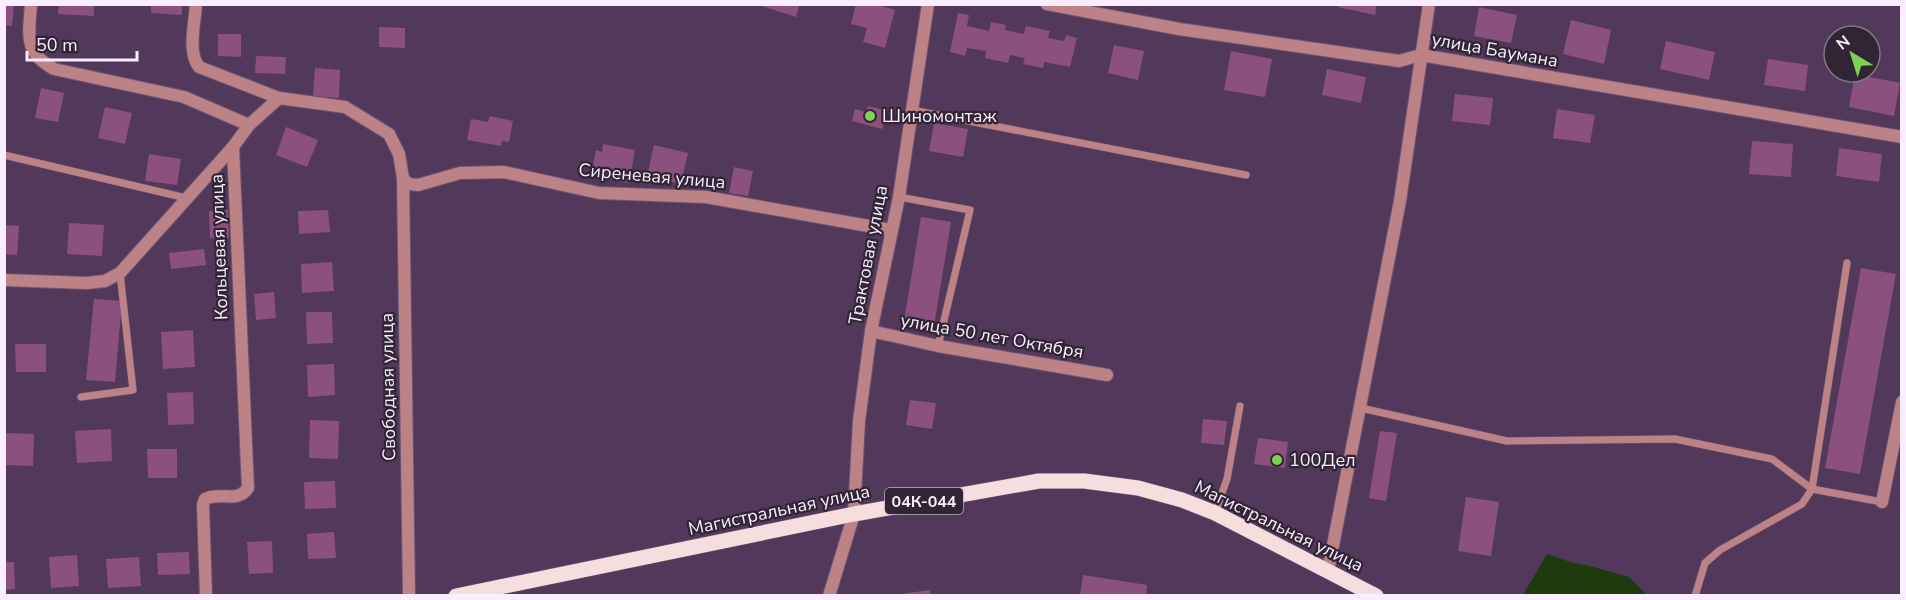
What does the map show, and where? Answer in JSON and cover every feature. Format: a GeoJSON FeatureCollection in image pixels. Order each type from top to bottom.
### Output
{"type":"FeatureCollection","features":[{"type":"Feature","properties":{"kind":"main road","name":"Магистральная улица"},"geometry":{"type":"LineString","coordinates":[[456,596],[854,514],[1039,481],[1084,481],[1138,488],[1182,500],[1215,513],[1376,596]]}},
{"type":"Feature","properties":{"kind":"street"},"geometry":{"type":"LineString","coordinates":[[31,4],[29,40],[34,52],[43,63],[54,69],[184,97],[249,125]]}},
{"type":"Feature","properties":{"kind":"street"},"geometry":{"type":"LineString","coordinates":[[196,4],[193,52],[194,60],[199,67],[279,98],[345,107],[389,134],[399,154],[403,178]]}},
{"type":"Feature","properties":{"kind":"street","name":"Трактовая улица"},"geometry":{"type":"LineString","coordinates":[[829,596],[854,514],[859,421],[871,331],[899,197],[928,4]]}},
{"type":"Feature","properties":{"kind":"street","name":"улица Баумана"},"geometry":{"type":"LineString","coordinates":[[1047,4],[1179,29],[1399,61],[1421,55],[1902,137]]}},
{"type":"Feature","properties":{"kind":"street"},"geometry":{"type":"LineString","coordinates":[[1328,571],[1400,201],[1429,4]]}},
{"type":"Feature","properties":{"kind":"street"},"geometry":{"type":"LineString","coordinates":[[233,147],[249,125],[279,98]]}},
{"type":"Feature","properties":{"kind":"street","name":"Кольцевая улица"},"geometry":{"type":"LineString","coordinates":[[4,280],[87,283],[105,281],[120,273],[233,147]]}},
{"type":"Feature","properties":{"kind":"street","name":"Кольцевая улица"},"geometry":{"type":"LineString","coordinates":[[206,596],[203,505],[205,499],[210,496],[238,497],[248,488],[233,147]]}},
{"type":"Feature","properties":{"kind":"street","name":"Сиреневая улица"},"geometry":{"type":"LineString","coordinates":[[403,178],[408,184],[418,185],[460,173],[504,172],[599,193],[706,197],[891,230]]}},
{"type":"Feature","properties":{"kind":"street","name":"Свободная улица"},"geometry":{"type":"LineString","coordinates":[[403,178],[409,596]]}},
{"type":"Feature","properties":{"kind":"street","name":"улица 50 лет Октября"},"geometry":{"type":"LineString","coordinates":[[871,331],[938,346],[1107,375]]}},
{"type":"Feature","properties":{"kind":"street"},"geometry":{"type":"LineString","coordinates":[[1882,502],[1902,402]]}},
{"type":"Feature","properties":{"kind":"lane"},"geometry":{"type":"LineString","coordinates":[[912,110],[1246,175]]}},
{"type":"Feature","properties":{"kind":"lane"},"geometry":{"type":"LineString","coordinates":[[4,155],[186,198]]}},
{"type":"Feature","properties":{"kind":"lane"},"geometry":{"type":"LineString","coordinates":[[899,197],[970,210],[938,346]]}},
{"type":"Feature","properties":{"kind":"lane"},"geometry":{"type":"LineString","coordinates":[[1695,596],[1705,563],[1720,550],[1802,504],[1812,489],[1847,263]]}},
{"type":"Feature","properties":{"kind":"lane"},"geometry":{"type":"LineString","coordinates":[[81,397],[133,390],[120,273]]}},
{"type":"Feature","properties":{"kind":"lane"},"geometry":{"type":"LineString","coordinates":[[1215,513],[1227,479],[1240,406]]}},
{"type":"Feature","properties":{"kind":"lane"},"geometry":{"type":"LineString","coordinates":[[1361,408],[1507,441],[1675,439],[1772,459],[1812,489],[1882,502]]}},
{"type":"Feature","properties":{"kind":"shaded area"},"geometry":{"type":"Polygon","coordinates":[[[1547,554],[1629,577],[1647,595],[1523,595],[1547,554]]]}},
{"type":"Feature","properties":{"kind":"building"},"geometry":{"type":"Polygon","coordinates":[[[4,4],[14,4],[12,26],[4,25],[4,4]]]}},
{"type":"Feature","properties":{"kind":"building"},"geometry":{"type":"Polygon","coordinates":[[[59,4],[94,4],[94,16],[58,14],[59,4]]]}},
{"type":"Feature","properties":{"kind":"building"},"geometry":{"type":"Polygon","coordinates":[[[151,4],[182,4],[182,15],[151,13],[151,4]]]}},
{"type":"Feature","properties":{"kind":"building"},"geometry":{"type":"Polygon","coordinates":[[[756,4],[800,4],[796,17],[756,4]]]}},
{"type":"Feature","properties":{"kind":"building"},"geometry":{"type":"Polygon","coordinates":[[[856,4],[875,4],[895,10],[885,48],[863,42],[867,28],[851,24],[856,4]]]}},
{"type":"Feature","properties":{"kind":"building"},"geometry":{"type":"Polygon","coordinates":[[[1339,4],[1377,4],[1375,15],[1338,7],[1339,4]]]}},
{"type":"Feature","properties":{"kind":"building"},"geometry":{"type":"Polygon","coordinates":[[[1479,7],[1517,15],[1511,43],[1474,36],[1479,7]]]}},
{"type":"Feature","properties":{"kind":"building"},"geometry":{"type":"Polygon","coordinates":[[[958,13],[969,15],[967,26],[989,31],[991,22],[1006,25],[1005,30],[1024,34],[1026,26],[1050,31],[1048,38],[1064,41],[1066,35],[1077,38],[1070,67],[1044,62],[1043,68],[1023,64],[1025,58],[1010,55],[1008,63],[985,58],[986,51],[967,48],[965,56],[950,52],[958,13]]]}},
{"type":"Feature","properties":{"kind":"building"},"geometry":{"type":"Polygon","coordinates":[[[1571,20],[1611,30],[1604,64],[1563,54],[1571,20]]]}},
{"type":"Feature","properties":{"kind":"building"},"geometry":{"type":"Polygon","coordinates":[[[379,27],[405,28],[405,48],[379,47],[379,27]]]}},
{"type":"Feature","properties":{"kind":"building"},"geometry":{"type":"Polygon","coordinates":[[[218,34],[241,34],[241,57],[218,56],[218,34]]]}},
{"type":"Feature","properties":{"kind":"building"},"geometry":{"type":"Polygon","coordinates":[[[1666,41],[1715,52],[1709,80],[1660,69],[1666,41]]]}},
{"type":"Feature","properties":{"kind":"building"},"geometry":{"type":"Polygon","coordinates":[[[1114,45],[1144,51],[1138,80],[1108,73],[1114,45]]]}},
{"type":"Feature","properties":{"kind":"building"},"geometry":{"type":"Polygon","coordinates":[[[1231,51],[1272,59],[1265,97],[1224,90],[1231,51]]]}},
{"type":"Feature","properties":{"kind":"building"},"geometry":{"type":"Polygon","coordinates":[[[256,56],[286,57],[285,74],[255,73],[256,56]]]}},
{"type":"Feature","properties":{"kind":"building"},"geometry":{"type":"Polygon","coordinates":[[[1768,59],[1808,65],[1805,91],[1764,85],[1768,59]]]}},
{"type":"Feature","properties":{"kind":"building"},"geometry":{"type":"Polygon","coordinates":[[[315,68],[340,70],[339,98],[313,96],[315,68]]]}},
{"type":"Feature","properties":{"kind":"building"},"geometry":{"type":"Polygon","coordinates":[[[1327,69],[1366,77],[1361,103],[1322,95],[1327,69]]]}},
{"type":"Feature","properties":{"kind":"building"},"geometry":{"type":"Polygon","coordinates":[[[1882,79],[1900,83],[1894,116],[1849,107],[1853,84],[1882,84],[1882,79]]]}},
{"type":"Feature","properties":{"kind":"building"},"geometry":{"type":"Polygon","coordinates":[[[41,88],[64,93],[58,122],[35,118],[41,88]]]}},
{"type":"Feature","properties":{"kind":"building"},"geometry":{"type":"Polygon","coordinates":[[[1455,94],[1493,98],[1490,125],[1452,121],[1455,94]]]}},
{"type":"Feature","properties":{"kind":"building","name":"Шиномонтаж"},"geometry":{"type":"Polygon","coordinates":[[[868,106],[887,111],[882,129],[852,121],[855,109],[866,112],[868,106]]]}},
{"type":"Feature","properties":{"kind":"building"},"geometry":{"type":"Polygon","coordinates":[[[105,107],[132,113],[125,144],[98,138],[105,107]]]}},
{"type":"Feature","properties":{"kind":"building"},"geometry":{"type":"Polygon","coordinates":[[[1557,109],[1595,115],[1590,143],[1553,138],[1557,109]]]}},
{"type":"Feature","properties":{"kind":"building"},"geometry":{"type":"Polygon","coordinates":[[[490,116],[513,121],[509,142],[502,141],[501,146],[467,140],[471,119],[488,122],[490,116]]]}},
{"type":"Feature","properties":{"kind":"building"},"geometry":{"type":"Polygon","coordinates":[[[934,123],[968,129],[963,157],[929,151],[934,123]]]}},
{"type":"Feature","properties":{"kind":"building"},"geometry":{"type":"Polygon","coordinates":[[[286,127],[318,140],[307,167],[276,155],[286,127]]]}},
{"type":"Feature","properties":{"kind":"building"},"geometry":{"type":"Polygon","coordinates":[[[1752,141],[1793,144],[1791,177],[1749,174],[1752,141]]]}},
{"type":"Feature","properties":{"kind":"building"},"geometry":{"type":"Polygon","coordinates":[[[603,144],[635,150],[629,183],[591,176],[596,150],[602,152],[603,144]]]}},
{"type":"Feature","properties":{"kind":"building"},"geometry":{"type":"Polygon","coordinates":[[[654,145],[688,153],[681,184],[647,176],[654,145]]]}},
{"type":"Feature","properties":{"kind":"building"},"geometry":{"type":"Polygon","coordinates":[[[1839,148],[1882,154],[1879,182],[1836,176],[1839,148]]]}},
{"type":"Feature","properties":{"kind":"building"},"geometry":{"type":"Polygon","coordinates":[[[149,154],[181,159],[177,185],[145,181],[149,154]]]}},
{"type":"Feature","properties":{"kind":"building"},"geometry":{"type":"Polygon","coordinates":[[[734,167],[753,171],[748,196],[729,193],[734,167]]]}},
{"type":"Feature","properties":{"kind":"building"},"geometry":{"type":"Polygon","coordinates":[[[228,210],[229,238],[210,238],[209,211],[228,210]]]}},
{"type":"Feature","properties":{"kind":"building"},"geometry":{"type":"Polygon","coordinates":[[[328,210],[330,232],[299,234],[298,211],[328,210]]]}},
{"type":"Feature","properties":{"kind":"building"},"geometry":{"type":"Polygon","coordinates":[[[921,217],[951,222],[934,326],[904,321],[921,217]]]}},
{"type":"Feature","properties":{"kind":"building"},"geometry":{"type":"Polygon","coordinates":[[[69,223],[104,225],[102,256],[67,254],[69,223]]]}},
{"type":"Feature","properties":{"kind":"building"},"geometry":{"type":"Polygon","coordinates":[[[4,225],[19,226],[17,255],[4,254],[4,225]]]}},
{"type":"Feature","properties":{"kind":"building"},"geometry":{"type":"Polygon","coordinates":[[[204,249],[206,265],[171,269],[169,253],[204,249]]]}},
{"type":"Feature","properties":{"kind":"building"},"geometry":{"type":"Polygon","coordinates":[[[332,262],[334,291],[302,293],[301,264],[332,262]]]}},
{"type":"Feature","properties":{"kind":"building"},"geometry":{"type":"Polygon","coordinates":[[[1861,268],[1896,274],[1860,474],[1825,468],[1861,268]]]}},
{"type":"Feature","properties":{"kind":"building"},"geometry":{"type":"Polygon","coordinates":[[[274,292],[276,318],[256,320],[254,294],[274,292]]]}},
{"type":"Feature","properties":{"kind":"building"},"geometry":{"type":"Polygon","coordinates":[[[94,299],[122,301],[115,382],[86,380],[94,299]]]}},
{"type":"Feature","properties":{"kind":"building"},"geometry":{"type":"Polygon","coordinates":[[[306,312],[332,312],[333,343],[307,344],[306,312]]]}},
{"type":"Feature","properties":{"kind":"building"},"geometry":{"type":"Polygon","coordinates":[[[193,330],[195,367],[163,369],[161,332],[193,330]]]}},
{"type":"Feature","properties":{"kind":"building"},"geometry":{"type":"Polygon","coordinates":[[[15,344],[46,344],[46,372],[16,372],[15,344]]]}},
{"type":"Feature","properties":{"kind":"building"},"geometry":{"type":"Polygon","coordinates":[[[334,364],[335,395],[308,397],[307,365],[334,364]]]}},
{"type":"Feature","properties":{"kind":"building"},"geometry":{"type":"Polygon","coordinates":[[[193,392],[194,424],[168,425],[167,393],[193,392]]]}},
{"type":"Feature","properties":{"kind":"building"},"geometry":{"type":"Polygon","coordinates":[[[910,400],[936,403],[932,429],[906,425],[910,400]]]}},
{"type":"Feature","properties":{"kind":"building"},"geometry":{"type":"Polygon","coordinates":[[[1203,419],[1227,421],[1224,445],[1201,443],[1203,419]]]}},
{"type":"Feature","properties":{"kind":"building"},"geometry":{"type":"Polygon","coordinates":[[[310,420],[339,421],[338,459],[309,458],[310,420]]]}},
{"type":"Feature","properties":{"kind":"building"},"geometry":{"type":"Polygon","coordinates":[[[111,429],[112,461],[77,463],[75,431],[111,429]]]}},
{"type":"Feature","properties":{"kind":"building"},"geometry":{"type":"Polygon","coordinates":[[[1380,431],[1397,433],[1386,501],[1369,498],[1380,431]]]}},
{"type":"Feature","properties":{"kind":"building"},"geometry":{"type":"Polygon","coordinates":[[[6,433],[34,434],[33,466],[5,465],[6,433]]]}},
{"type":"Feature","properties":{"kind":"building"},"geometry":{"type":"Polygon","coordinates":[[[1258,438],[1288,442],[1285,468],[1254,464],[1258,438]]]}},
{"type":"Feature","properties":{"kind":"building"},"geometry":{"type":"Polygon","coordinates":[[[147,449],[177,449],[177,478],[148,478],[147,449]]]}},
{"type":"Feature","properties":{"kind":"building"},"geometry":{"type":"Polygon","coordinates":[[[335,481],[336,508],[305,509],[304,482],[335,481]]]}},
{"type":"Feature","properties":{"kind":"building"},"geometry":{"type":"Polygon","coordinates":[[[1466,497],[1499,502],[1491,556],[1458,551],[1466,497]]]}},
{"type":"Feature","properties":{"kind":"building"},"geometry":{"type":"Polygon","coordinates":[[[334,532],[336,558],[308,559],[307,534],[334,532]]]}},
{"type":"Feature","properties":{"kind":"building"},"geometry":{"type":"Polygon","coordinates":[[[272,541],[273,573],[249,574],[247,542],[272,541]]]}},
{"type":"Feature","properties":{"kind":"building"},"geometry":{"type":"Polygon","coordinates":[[[189,552],[190,574],[158,575],[157,553],[189,552]]]}},
{"type":"Feature","properties":{"kind":"building"},"geometry":{"type":"Polygon","coordinates":[[[77,555],[79,586],[51,588],[49,557],[77,555]]]}},
{"type":"Feature","properties":{"kind":"building"},"geometry":{"type":"Polygon","coordinates":[[[139,557],[141,586],[108,588],[106,559],[139,557]]]}},
{"type":"Feature","properties":{"kind":"building"},"geometry":{"type":"Polygon","coordinates":[[[4,562],[14,562],[15,589],[4,590],[4,562]]]}},
{"type":"Feature","properties":{"kind":"building"},"geometry":{"type":"Polygon","coordinates":[[[1083,575],[1147,585],[1146,596],[1080,596],[1083,575]]]}},
{"type":"Feature","properties":{"kind":"building"},"geometry":{"type":"Polygon","coordinates":[[[930,590],[930,596],[901,596],[901,594],[930,590]]]}},
{"type":"Feature","properties":{"kind":"place","name":"Шиномонтаж"},"geometry":{"type":"Point","coordinates":[870,116]}},
{"type":"Feature","properties":{"kind":"place","name":"100Дел"},"geometry":{"type":"Point","coordinates":[1277,460]}}]}
